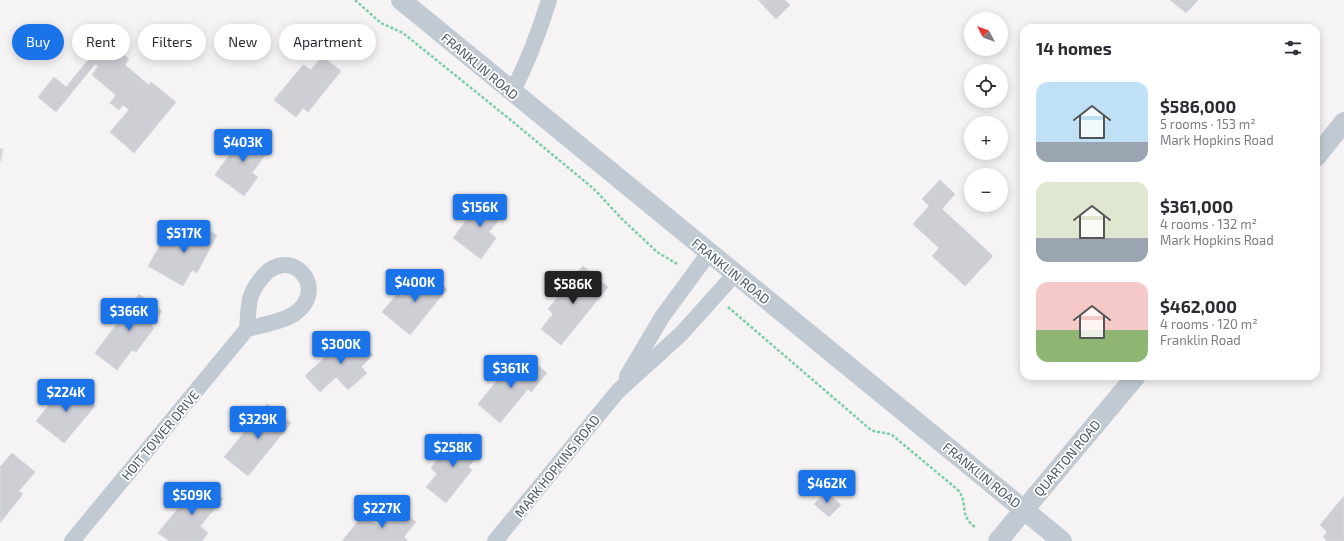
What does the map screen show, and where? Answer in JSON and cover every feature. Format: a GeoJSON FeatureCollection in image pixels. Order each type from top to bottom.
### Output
{"type":"FeatureCollection","features":[{"type":"Feature","properties":{"kind":"street","name":"FRANKLIN ROAD"},"geometry":{"type":"LineString","coordinates":[[401,0],[1062,541]]}},
{"type":"Feature","properties":{"kind":"street"},"geometry":{"type":"LineString","coordinates":[[512,92],[534,46],[549,0]]}},
{"type":"Feature","properties":{"kind":"street"},"geometry":{"type":"LineString","coordinates":[[1320,152],[1344,122]]}},
{"type":"Feature","properties":{"kind":"street","name":"MARK HOPKINS ROAD"},"geometry":{"type":"LineString","coordinates":[[618,391],[662,317],[709,253]]}},
{"type":"Feature","properties":{"kind":"street","name":"MARK HOPKINS ROAD"},"geometry":{"type":"LineString","coordinates":[[495,541],[618,391],[681,334],[735,274]]}},
{"type":"Feature","properties":{"kind":"street","name":"HOIT TOWER DRIVE"},"geometry":{"type":"LineString","coordinates":[[72,541],[247,329]]}},
{"type":"Feature","properties":{"kind":"street","name":"QUARTON ROAD"},"geometry":{"type":"LineString","coordinates":[[998,541],[1133,380]]}},
{"type":"Feature","properties":{"kind":"path"},"geometry":{"type":"LineString","coordinates":[[354,0],[381,23],[403,33],[482,97],[594,189],[622,219],[657,252],[679,265]]}},
{"type":"Feature","properties":{"kind":"path"},"geometry":{"type":"LineString","coordinates":[[729,308],[871,430],[892,435],[957,489],[962,497],[966,518],[969,523],[976,528]]}},
{"type":"Feature","properties":{"kind":"building"},"geometry":{"type":"Polygon","coordinates":[[[758,0],[785,0],[790,5],[776,19],[758,0]]]}},
{"type":"Feature","properties":{"kind":"building"},"geometry":{"type":"Polygon","coordinates":[[[1170,0],[1198,0],[1186,13],[1170,0]]]}},
{"type":"Feature","properties":{"kind":"building"},"geometry":{"type":"Polygon","coordinates":[[[88,60],[128,60],[125,65],[149,85],[151,82],[176,102],[134,153],[110,132],[129,110],[123,105],[119,110],[110,103],[116,95],[92,75],[98,66],[95,64],[56,112],[38,97],[54,77],[66,87],[88,60]]]}},
{"type":"Feature","properties":{"kind":"building"},"geometry":{"type":"Polygon","coordinates":[[[319,60],[327,60],[341,71],[308,112],[303,108],[296,117],[274,100],[303,65],[311,70],[319,60]]]}},
{"type":"Feature","properties":{"kind":"building"},"geometry":{"type":"Polygon","coordinates":[[[246,131],[271,147],[252,173],[258,177],[244,196],[215,175],[246,131]]]}},
{"type":"Feature","properties":{"kind":"building"},"geometry":{"type":"Polygon","coordinates":[[[0,149],[3,149],[0,162],[0,149]]]}},
{"type":"Feature","properties":{"kind":"building"},"geometry":{"type":"Polygon","coordinates":[[[940,180],[955,194],[942,209],[993,256],[965,286],[932,256],[939,248],[913,224],[929,206],[922,199],[940,180]]]}},
{"type":"Feature","properties":{"kind":"building"},"geometry":{"type":"Polygon","coordinates":[[[484,197],[505,212],[489,232],[496,238],[481,259],[453,238],[484,197]]]}},
{"type":"Feature","properties":{"kind":"building"},"geometry":{"type":"Polygon","coordinates":[[[191,220],[217,235],[197,273],[192,270],[183,286],[148,266],[163,240],[176,247],[191,220]]]}},
{"type":"Feature","properties":{"kind":"building"},"geometry":{"type":"Polygon","coordinates":[[[583,266],[608,287],[561,345],[541,329],[553,314],[548,309],[583,266]]]}},
{"type":"Feature","properties":{"kind":"building"},"geometry":{"type":"Polygon","coordinates":[[[424,270],[447,289],[410,335],[382,312],[398,293],[402,297],[424,270]]]}},
{"type":"Feature","properties":{"kind":"building"},"geometry":{"type":"Polygon","coordinates":[[[139,294],[162,311],[151,326],[154,328],[136,352],[132,350],[117,370],[95,353],[139,294]]]}},
{"type":"Feature","properties":{"kind":"building"},"geometry":{"type":"Polygon","coordinates":[[[351,332],[373,355],[361,367],[367,373],[348,390],[336,377],[320,392],[305,376],[351,332]]]}},
{"type":"Feature","properties":{"kind":"building"},"geometry":{"type":"Polygon","coordinates":[[[528,357],[547,373],[531,392],[528,389],[500,423],[478,404],[509,366],[516,372],[528,357]]]}},
{"type":"Feature","properties":{"kind":"building"},"geometry":{"type":"Polygon","coordinates":[[[67,383],[95,406],[64,443],[36,421],[67,383]]]}},
{"type":"Feature","properties":{"kind":"building"},"geometry":{"type":"Polygon","coordinates":[[[267,404],[291,423],[248,476],[224,457],[267,404]]]}},
{"type":"Feature","properties":{"kind":"building"},"geometry":{"type":"Polygon","coordinates":[[[459,433],[482,451],[468,467],[472,470],[446,503],[426,487],[437,474],[431,468],[459,433]]]}},
{"type":"Feature","properties":{"kind":"building"},"geometry":{"type":"Polygon","coordinates":[[[12,453],[35,472],[19,491],[23,494],[0,523],[0,467],[12,453]]]}},
{"type":"Feature","properties":{"kind":"building"},"geometry":{"type":"Polygon","coordinates":[[[200,481],[223,499],[200,526],[208,533],[202,541],[169,541],[158,533],[200,481]]]}},
{"type":"Feature","properties":{"kind":"building"},"geometry":{"type":"Polygon","coordinates":[[[826,491],[841,505],[829,517],[814,504],[826,491]]]}},
{"type":"Feature","properties":{"kind":"building"},"geometry":{"type":"Polygon","coordinates":[[[1344,496],[1344,541],[1327,541],[1323,537],[1327,532],[1320,525],[1344,496]]]}},
{"type":"Feature","properties":{"kind":"building"},"geometry":{"type":"Polygon","coordinates":[[[398,507],[416,522],[404,537],[408,541],[342,541],[364,514],[381,528],[398,507]]]}}]}
